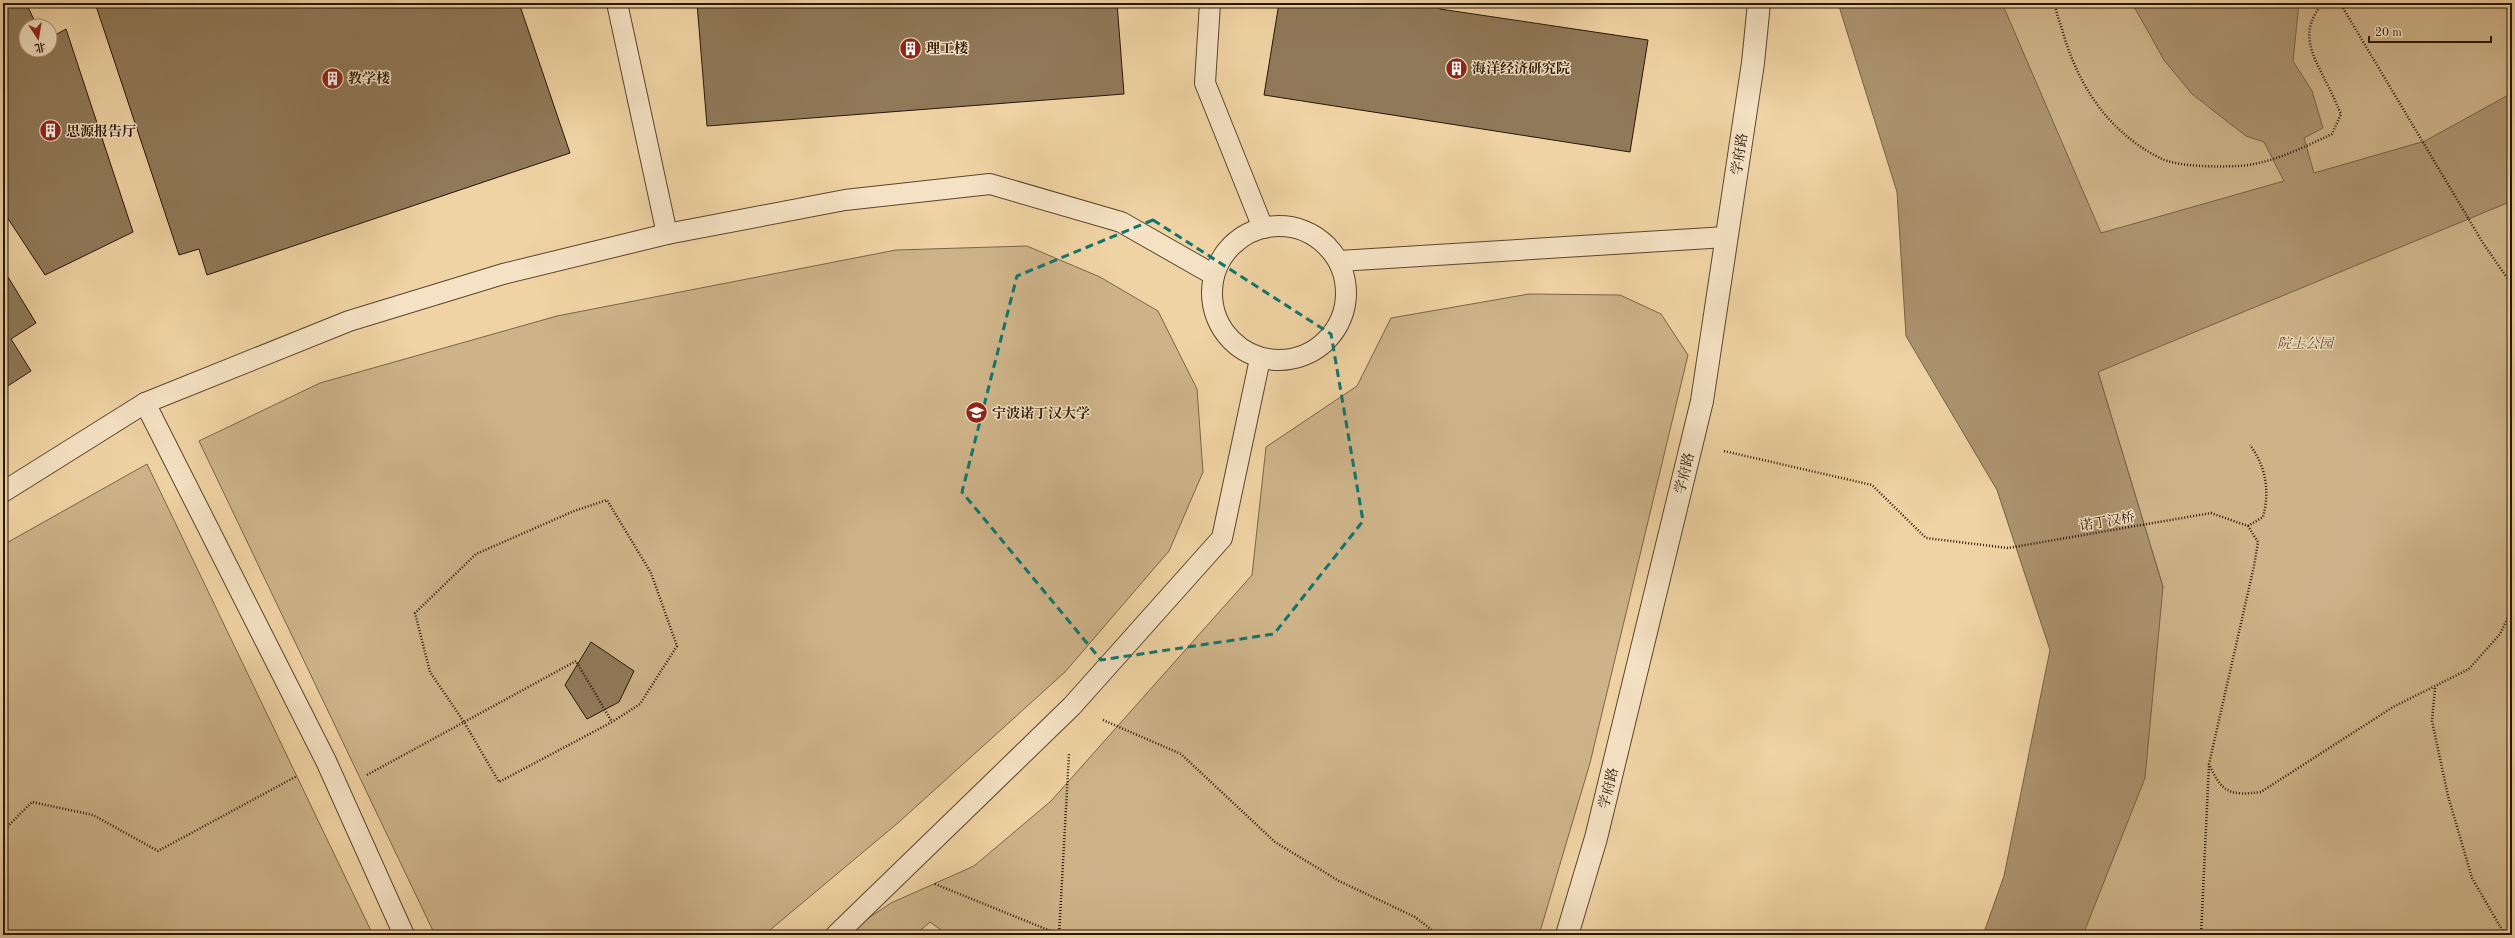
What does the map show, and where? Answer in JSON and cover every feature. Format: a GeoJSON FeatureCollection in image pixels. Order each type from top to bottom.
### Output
{"type":"FeatureCollection","features":[{"type":"Feature","properties":{"kind":"street","name":"学府路"},"geometry":{"type":"LineString","coordinates":[[1567,935],[1596,838],[1702,401],[1753,63],[1759,3]]}},
{"type":"Feature","properties":{"kind":"lane"},"geometry":{"type":"LineString","coordinates":[[617,3],[667,234]]}},
{"type":"Feature","properties":{"kind":"lane"},"geometry":{"type":"LineString","coordinates":[[1210,3],[1205,84],[1263,228]]}},
{"type":"Feature","properties":{"kind":"lane"},"geometry":{"type":"LineString","coordinates":[[3,492],[145,403],[349,321],[503,274],[667,234],[845,200],[990,184],[1121,222],[1214,275]]}},
{"type":"Feature","properties":{"kind":"lane"},"geometry":{"type":"LineString","coordinates":[[1292,227],[1319,239],[1339,261],[1347,292],[1340,322],[1321,347],[1292,360],[1260,359],[1236,346],[1219,326],[1211,301],[1214,275],[1224,254],[1241,237],[1263,228],[1292,227]]}},
{"type":"Feature","properties":{"kind":"lane"},"geometry":{"type":"LineString","coordinates":[[1339,261],[1726,237]]}},
{"type":"Feature","properties":{"kind":"lane"},"geometry":{"type":"LineString","coordinates":[[836,935],[1072,706],[1222,538],[1260,359]]}},
{"type":"Feature","properties":{"kind":"lane"},"geometry":{"type":"LineString","coordinates":[[145,403],[326,761],[404,935]]}},
{"type":"Feature","properties":{"kind":"path"},"geometry":{"type":"LineString","coordinates":[[2055,3],[2065,43],[2080,80],[2102,112],[2135,142],[2161,159],[2198,166],[2239,166],[2269,159],[2313,143],[2332,134],[2341,114],[2314,59],[2308,35],[2315,12],[2323,3]]}},
{"type":"Feature","properties":{"kind":"path"},"geometry":{"type":"LineString","coordinates":[[2340,3],[2483,243],[2512,285]]}},
{"type":"Feature","properties":{"kind":"path","name":"诺丁汉桥"},"geometry":{"type":"LineString","coordinates":[[1691,446],[1752,456],[1872,485],[1926,538],[2008,548],[2211,513],[2248,526]]}},
{"type":"Feature","properties":{"kind":"path"},"geometry":{"type":"LineString","coordinates":[[2201,935],[2209,764],[2254,566],[2258,542],[2248,526],[2263,517],[2268,498],[2264,472],[2257,454],[2250,446]]}},
{"type":"Feature","properties":{"kind":"path"},"geometry":{"type":"LineString","coordinates":[[607,500],[651,572],[677,646],[640,704],[612,722],[499,782],[464,722],[430,672],[415,613],[476,554],[574,511],[607,500]]}},
{"type":"Feature","properties":{"kind":"path"},"geometry":{"type":"LineString","coordinates":[[2209,764],[2218,784],[2237,795],[2261,792],[2393,707],[2435,688],[2468,669],[2500,634],[2512,609]]}},
{"type":"Feature","properties":{"kind":"path"},"geometry":{"type":"LineString","coordinates":[[339,790],[576,661],[612,722]]}},
{"type":"Feature","properties":{"kind":"path"},"geometry":{"type":"LineString","coordinates":[[2435,688],[2432,721],[2450,804],[2472,878],[2505,935]]}},
{"type":"Feature","properties":{"kind":"path"},"geometry":{"type":"LineString","coordinates":[[903,871],[1059,935],[1072,706],[1181,754],[1275,842],[1339,881],[1415,917],[1438,935]]}},
{"type":"Feature","properties":{"kind":"path"},"geometry":{"type":"LineString","coordinates":[[3,831],[32,802],[93,815],[158,851],[326,761]]}},
{"type":"Feature","properties":{"kind":"highlighted area"},"geometry":{"type":"Polygon","coordinates":[[[1153,220],[1331,334],[1363,521],[1274,634],[1101,660],[962,492],[1017,276],[1153,220]]]}},
{"type":"Feature","properties":{"kind":"green space","name":"院士公园"},"geometry":{"type":"Polygon","coordinates":[[[2002,3],[2512,3],[2512,935],[2078,935],[2163,587],[2098,372],[2002,3]]]}},
{"type":"Feature","properties":{"kind":"green space"},"geometry":{"type":"Polygon","coordinates":[[[1027,246],[1100,277],[1158,311],[1197,389],[1203,472],[1169,551],[1065,672],[899,822],[764,935],[435,935],[199,441],[320,383],[557,316],[896,250],[1027,246]]]}},
{"type":"Feature","properties":{"kind":"green space"},"geometry":{"type":"Polygon","coordinates":[[[1529,294],[1620,295],[1661,314],[1688,355],[1590,763],[1539,935],[948,935],[930,922],[915,935],[843,935],[891,903],[974,866],[1051,801],[1252,575],[1266,447],[1357,386],[1391,318],[1529,294]]]}},
{"type":"Feature","properties":{"kind":"green space"},"geometry":{"type":"Polygon","coordinates":[[[147,464],[373,935],[3,935],[3,545],[147,464]]]}},
{"type":"Feature","properties":{"kind":"shaded area"},"geometry":{"type":"Polygon","coordinates":[[[1838,3],[2002,3],[2101,233],[2284,181],[2264,142],[2246,136],[2192,94],[2164,60],[2132,3],[2299,3],[2293,61],[2312,91],[2323,128],[2304,138],[2314,173],[2425,141],[2512,93],[2512,201],[2098,372],[2163,587],[2145,778],[2083,935],[1983,935],[2004,876],[2050,650],[1997,490],[1906,336],[1897,192],[1838,3]]]}},
{"type":"Feature","properties":{"kind":"building","name":"思源报告厅"},"geometry":{"type":"Polygon","coordinates":[[[7,3],[26,3],[33,18],[18,18],[18,58],[58,58],[58,34],[66,29],[133,232],[45,275],[3,211],[3,5],[7,3]]]}},
{"type":"Feature","properties":{"kind":"building","name":"教学楼"},"geometry":{"type":"Polygon","coordinates":[[[95,3],[519,3],[570,153],[207,275],[199,249],[179,255],[95,3]]]}},
{"type":"Feature","properties":{"kind":"building","name":"理工楼"},"geometry":{"type":"Polygon","coordinates":[[[697,3],[1117,3],[1124,94],[707,126],[697,3]]]}},
{"type":"Feature","properties":{"kind":"building","name":"海洋经济研究院"},"geometry":{"type":"Polygon","coordinates":[[[1279,3],[1441,3],[1440,9],[1648,40],[1630,152],[1264,95],[1279,3]]]}},
{"type":"Feature","properties":{"kind":"building"},"geometry":{"type":"Polygon","coordinates":[[[8,277],[36,323],[11,339],[31,371],[3,389],[3,280],[8,277]]]}},
{"type":"Feature","properties":{"kind":"building"},"geometry":{"type":"Polygon","coordinates":[[[591,642],[634,671],[619,702],[587,719],[565,685],[591,642]]]}},
{"type":"Feature","properties":{"kind":"building"},"geometry":{"type":"Polygon","coordinates":[[[927,930],[933,935],[921,935],[927,930]]]}},
{"type":"Feature","properties":{"kind":"place","name":"理工楼"},"geometry":{"type":"Point","coordinates":[911,48]}},
{"type":"Feature","properties":{"kind":"place","name":"海洋经济研究院"},"geometry":{"type":"Point","coordinates":[1456,68]}},
{"type":"Feature","properties":{"kind":"place","name":"教学楼"},"geometry":{"type":"Point","coordinates":[332,78]}},
{"type":"Feature","properties":{"kind":"place","name":"思源报告厅"},"geometry":{"type":"Point","coordinates":[51,131]}},
{"type":"Feature","properties":{"kind":"place","name":"宁波诺丁汉大学"},"geometry":{"type":"Point","coordinates":[977,413]}}]}
